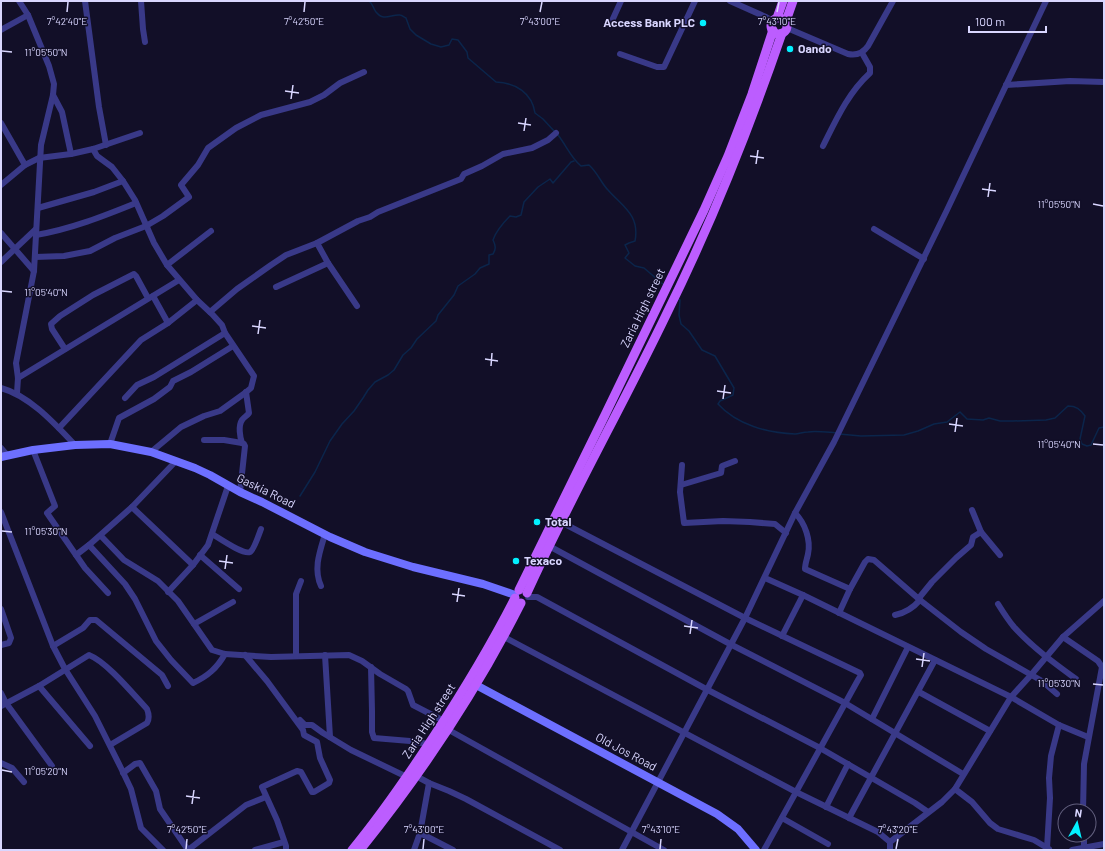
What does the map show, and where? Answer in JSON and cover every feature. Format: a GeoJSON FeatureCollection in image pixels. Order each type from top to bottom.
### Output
{"type":"FeatureCollection","features":[{"type":"Feature","properties":{"kind":"main road"},"geometry":{"type":"LineString","coordinates":[[780,25],[783,1]]}},
{"type":"Feature","properties":{"kind":"main road"},"geometry":{"type":"LineString","coordinates":[[780,25],[793,1]]}},
{"type":"Feature","properties":{"kind":"main road","name":"Zaria High street"},"geometry":{"type":"LineString","coordinates":[[352,850],[407,777],[428,744],[446,725],[476,684],[504,637],[521,596],[704,210],[728,156],[780,25]]}},
{"type":"Feature","properties":{"kind":"main road","name":"Zaria High street"},"geometry":{"type":"LineString","coordinates":[[360,850],[387,817],[416,776],[549,546],[667,314],[714,212],[742,142],[780,25]]}},
{"type":"Feature","properties":{"kind":"main road","name":"Gaskia Road"},"geometry":{"type":"LineString","coordinates":[[4,456],[33,450],[75,445],[110,444],[150,452],[210,475],[240,492],[365,552],[385,559],[483,584],[521,596]]}},
{"type":"Feature","properties":{"kind":"main road","name":"Old Jos Road"},"geometry":{"type":"LineString","coordinates":[[476,684],[726,820],[738,829],[756,850]]}},
{"type":"Feature","properties":{"kind":"street"},"geometry":{"type":"LineString","coordinates":[[17,393],[18,378],[16,363],[34,271],[41,145],[53,95],[54,84],[49,66],[28,14],[20,1]]}},
{"type":"Feature","properties":{"kind":"street"},"geometry":{"type":"LineString","coordinates":[[85,1],[99,107],[106,145]]}},
{"type":"Feature","properties":{"kind":"street"},"geometry":{"type":"LineString","coordinates":[[141,1],[145,42]]}},
{"type":"Feature","properties":{"kind":"street"},"geometry":{"type":"LineString","coordinates":[[611,23],[621,1]]}},
{"type":"Feature","properties":{"kind":"street"},"geometry":{"type":"LineString","coordinates":[[620,54],[657,67],[664,67],[695,1]]}},
{"type":"Feature","properties":{"kind":"street"},"geometry":{"type":"LineString","coordinates":[[730,1],[780,25],[848,54],[854,55],[862,53],[868,46],[893,1]]}},
{"type":"Feature","properties":{"kind":"street"},"geometry":{"type":"LineString","coordinates":[[622,850],[745,618],[796,513],[834,442],[924,259],[1046,1]]}},
{"type":"Feature","properties":{"kind":"street"},"geometry":{"type":"LineString","coordinates":[[1,30],[28,14]]}},
{"type":"Feature","properties":{"kind":"street"},"geometry":{"type":"LineString","coordinates":[[822,146],[842,109],[859,83],[870,73],[870,67],[862,53]]}},
{"type":"Feature","properties":{"kind":"street"},"geometry":{"type":"LineString","coordinates":[[35,257],[64,256],[90,251],[115,238],[146,226],[189,198],[181,185],[198,165],[208,148],[216,142],[251,120],[262,115],[310,102],[324,95],[340,83],[364,72]]}},
{"type":"Feature","properties":{"kind":"street"},"geometry":{"type":"LineString","coordinates":[[1006,85],[1070,81],[1104,82]]}},
{"type":"Feature","properties":{"kind":"street"},"geometry":{"type":"LineString","coordinates":[[53,95],[62,112],[71,154]]}},
{"type":"Feature","properties":{"kind":"street"},"geometry":{"type":"LineString","coordinates":[[1,123],[25,165]]}},
{"type":"Feature","properties":{"kind":"street"},"geometry":{"type":"LineString","coordinates":[[1,185],[25,165],[40,158],[71,154],[93,149],[140,133]]}},
{"type":"Feature","properties":{"kind":"street"},"geometry":{"type":"LineString","coordinates":[[210,312],[237,289],[286,255],[317,243],[378,212],[461,179],[464,174],[503,154],[532,148],[548,140],[556,133]]}},
{"type":"Feature","properties":{"kind":"street"},"geometry":{"type":"LineString","coordinates":[[93,149],[97,156],[112,167],[123,181],[136,203],[154,243],[167,265],[197,300],[222,325],[233,346],[254,376],[251,388],[246,392],[220,411],[204,416],[181,427],[150,452]]}},
{"type":"Feature","properties":{"kind":"street"},"geometry":{"type":"LineString","coordinates":[[38,208],[94,192],[123,181]]}},
{"type":"Feature","properties":{"kind":"street"},"geometry":{"type":"LineString","coordinates":[[1,262],[36,232],[50,233],[77,226],[102,218],[136,203]]}},
{"type":"Feature","properties":{"kind":"street"},"geometry":{"type":"LineString","coordinates":[[874,229],[924,259]]}},
{"type":"Feature","properties":{"kind":"street"},"geometry":{"type":"LineString","coordinates":[[167,265],[211,231]]}},
{"type":"Feature","properties":{"kind":"street"},"geometry":{"type":"LineString","coordinates":[[1,233],[34,271]]}},
{"type":"Feature","properties":{"kind":"street"},"geometry":{"type":"LineString","coordinates":[[317,243],[356,306]]}},
{"type":"Feature","properties":{"kind":"street"},"geometry":{"type":"LineString","coordinates":[[276,287],[328,263]]}},
{"type":"Feature","properties":{"kind":"street"},"geometry":{"type":"LineString","coordinates":[[65,349],[52,330],[52,324],[60,316],[93,295],[134,274],[168,323]]}},
{"type":"Feature","properties":{"kind":"street"},"geometry":{"type":"LineString","coordinates":[[18,378],[179,280]]}},
{"type":"Feature","properties":{"kind":"street"},"geometry":{"type":"LineString","coordinates":[[59,428],[141,340],[168,323],[197,300]]}},
{"type":"Feature","properties":{"kind":"street"},"geometry":{"type":"LineString","coordinates":[[125,398],[137,385],[154,377],[225,333]]}},
{"type":"Feature","properties":{"kind":"street"},"geometry":{"type":"LineString","coordinates":[[110,444],[119,418],[154,399],[170,387],[174,381],[192,372],[233,346]]}},
{"type":"Feature","properties":{"kind":"street"},"geometry":{"type":"LineString","coordinates":[[1,388],[17,393],[25,398],[59,428],[75,445]]}},
{"type":"Feature","properties":{"kind":"street"},"geometry":{"type":"LineString","coordinates":[[240,492],[245,447],[240,438],[240,426],[242,421],[249,413],[246,392]]}},
{"type":"Feature","properties":{"kind":"street"},"geometry":{"type":"LineString","coordinates":[[204,440],[224,440],[242,443]]}},
{"type":"Feature","properties":{"kind":"street"},"geometry":{"type":"LineString","coordinates":[[1,448],[4,456]]}},
{"type":"Feature","properties":{"kind":"street"},"geometry":{"type":"LineString","coordinates":[[33,450],[55,506],[47,513],[85,568],[108,593]]}},
{"type":"Feature","properties":{"kind":"street"},"geometry":{"type":"LineString","coordinates":[[76,555],[101,536],[132,507],[176,461]]}},
{"type":"Feature","properties":{"kind":"street"},"geometry":{"type":"LineString","coordinates":[[681,485],[722,473],[722,466],[735,461]]}},
{"type":"Feature","properties":{"kind":"street"},"geometry":{"type":"LineString","coordinates":[[682,465],[680,492],[684,523],[723,521],[775,524],[786,533]]}},
{"type":"Feature","properties":{"kind":"street"},"geometry":{"type":"LineString","coordinates":[[168,592],[193,565],[200,555],[202,555],[208,545],[228,486]]}},
{"type":"Feature","properties":{"kind":"street"},"geometry":{"type":"LineString","coordinates":[[132,507],[193,565]]}},
{"type":"Feature","properties":{"kind":"street"},"geometry":{"type":"LineString","coordinates":[[972,510],[981,532],[1000,555]]}},
{"type":"Feature","properties":{"kind":"street"},"geometry":{"type":"LineString","coordinates":[[1,512],[53,646],[65,669],[90,706],[131,789],[141,828],[163,850]]}},
{"type":"Feature","properties":{"kind":"street"},"geometry":{"type":"LineString","coordinates":[[796,513],[804,525],[808,540],[809,552],[805,569],[850,589]]}},
{"type":"Feature","properties":{"kind":"street"},"geometry":{"type":"LineString","coordinates":[[561,522],[745,618],[860,673],[859,678],[764,850]]}},
{"type":"Feature","properties":{"kind":"street"},"geometry":{"type":"LineString","coordinates":[[212,534],[240,551],[250,552],[253,549],[261,529]]}},
{"type":"Feature","properties":{"kind":"street"},"geometry":{"type":"LineString","coordinates":[[896,615],[910,609],[920,599],[932,582],[971,545],[973,537],[981,532]]}},
{"type":"Feature","properties":{"kind":"street"},"geometry":{"type":"LineString","coordinates":[[321,586],[317,571],[325,534]]}},
{"type":"Feature","properties":{"kind":"street"},"geometry":{"type":"LineString","coordinates":[[101,536],[124,560],[158,581],[178,601],[212,650],[225,654],[271,657],[324,655],[349,656],[362,661],[408,691],[414,705],[446,725],[664,850]]}},
{"type":"Feature","properties":{"kind":"street"},"geometry":{"type":"LineString","coordinates":[[89,545],[125,584],[135,599],[156,641],[171,660],[193,683],[212,672],[225,654]]}},
{"type":"Feature","properties":{"kind":"street"},"geometry":{"type":"LineString","coordinates":[[549,546],[730,644],[845,703],[963,774]]}},
{"type":"Feature","properties":{"kind":"street"},"geometry":{"type":"LineString","coordinates":[[200,555],[239,589]]}},
{"type":"Feature","properties":{"kind":"street"},"geometry":{"type":"LineString","coordinates":[[839,613],[850,589],[868,559],[878,562],[920,599],[974,641],[1042,681],[1057,694]]}},
{"type":"Feature","properties":{"kind":"street"},"geometry":{"type":"LineString","coordinates":[[764,578],[803,595],[908,646],[1011,697],[1059,725],[1088,737]]}},
{"type":"Feature","properties":{"kind":"street"},"geometry":{"type":"LineString","coordinates":[[296,656],[296,594],[301,581]]}},
{"type":"Feature","properties":{"kind":"street"},"geometry":{"type":"LineString","coordinates":[[782,636],[803,595]]}},
{"type":"Feature","properties":{"kind":"street"},"geometry":{"type":"LineString","coordinates":[[521,596],[537,597],[706,689],[820,748],[916,803],[928,812]]}},
{"type":"Feature","properties":{"kind":"street"},"geometry":{"type":"LineString","coordinates":[[890,842],[942,802],[955,789],[1011,697],[1063,637],[1104,601]]}},
{"type":"Feature","properties":{"kind":"street"},"geometry":{"type":"LineString","coordinates":[[194,624],[233,602]]}},
{"type":"Feature","properties":{"kind":"street"},"geometry":{"type":"LineString","coordinates":[[998,604],[1014,627],[1046,656],[1076,679]]}},
{"type":"Feature","properties":{"kind":"street"},"geometry":{"type":"LineString","coordinates":[[1,609],[11,638],[9,643],[1,645]]}},
{"type":"Feature","properties":{"kind":"street"},"geometry":{"type":"LineString","coordinates":[[53,646],[83,628],[90,620],[96,620],[162,675],[168,686]]}},
{"type":"Feature","properties":{"kind":"street"},"geometry":{"type":"LineString","coordinates":[[504,637],[796,792],[878,832],[890,842]]}},
{"type":"Feature","properties":{"kind":"street"},"geometry":{"type":"LineString","coordinates":[[1063,637],[1098,661],[1102,667],[1084,764],[1083,803]]}},
{"type":"Feature","properties":{"kind":"street"},"geometry":{"type":"LineString","coordinates":[[872,719],[908,646]]}},
{"type":"Feature","properties":{"kind":"street"},"geometry":{"type":"LineString","coordinates":[[4,704],[39,686],[90,655],[93,656],[111,671],[147,709],[149,718],[147,724],[110,746]]}},
{"type":"Feature","properties":{"kind":"street"},"geometry":{"type":"LineString","coordinates":[[245,655],[268,681],[303,730],[304,735],[317,742],[320,758],[330,782],[312,792],[301,772],[297,771],[262,787],[278,820],[286,850]]}},
{"type":"Feature","properties":{"kind":"street"},"geometry":{"type":"LineString","coordinates":[[324,655],[330,737]]}},
{"type":"Feature","properties":{"kind":"street"},"geometry":{"type":"LineString","coordinates":[[849,818],[935,660]]}},
{"type":"Feature","properties":{"kind":"street"},"geometry":{"type":"LineString","coordinates":[[370,667],[372,732],[374,738],[428,744]]}},
{"type":"Feature","properties":{"kind":"street"},"geometry":{"type":"LineString","coordinates":[[39,686],[90,746]]}},
{"type":"Feature","properties":{"kind":"street"},"geometry":{"type":"LineString","coordinates":[[918,692],[990,731]]}},
{"type":"Feature","properties":{"kind":"street"},"geometry":{"type":"LineString","coordinates":[[1,693],[4,704],[52,766]]}},
{"type":"Feature","properties":{"kind":"street"},"geometry":{"type":"LineString","coordinates":[[290,711],[305,725],[312,725],[352,750],[407,777]]}},
{"type":"Feature","properties":{"kind":"street"},"geometry":{"type":"LineString","coordinates":[[1048,849],[1050,798],[1049,778],[1051,756],[1059,725]]}},
{"type":"Feature","properties":{"kind":"street"},"geometry":{"type":"LineString","coordinates":[[1,763],[12,768],[24,782]]}},
{"type":"Feature","properties":{"kind":"street"},"geometry":{"type":"LineString","coordinates":[[123,773],[135,764],[140,763],[156,791],[160,809],[188,850],[246,805],[266,797]]}},
{"type":"Feature","properties":{"kind":"street"},"geometry":{"type":"LineString","coordinates":[[826,807],[848,764]]}},
{"type":"Feature","properties":{"kind":"street"},"geometry":{"type":"LineString","coordinates":[[416,776],[466,799],[560,850]]}},
{"type":"Feature","properties":{"kind":"street"},"geometry":{"type":"LineString","coordinates":[[414,850],[420,833],[429,783]]}},
{"type":"Feature","properties":{"kind":"street"},"geometry":{"type":"LineString","coordinates":[[955,789],[972,802],[990,823],[998,829],[1034,840],[1048,849]]}},
{"type":"Feature","properties":{"kind":"street"},"geometry":{"type":"LineString","coordinates":[[782,818],[828,844]]}},
{"type":"Feature","properties":{"kind":"street"},"geometry":{"type":"LineString","coordinates":[[420,833],[453,850]]}},
{"type":"Feature","properties":{"kind":"street"},"geometry":{"type":"LineString","coordinates":[[255,850],[284,842]]}},
{"type":"Feature","properties":{"kind":"street"},"geometry":{"type":"LineString","coordinates":[[890,842],[890,850]]}},
{"type":"Feature","properties":{"kind":"street"},"geometry":{"type":"LineString","coordinates":[[1084,843],[1084,848]]}},
{"type":"Feature","properties":{"kind":"street"},"geometry":{"type":"LineString","coordinates":[[1072,850],[1100,847]]}},
{"type":"Feature","properties":{"kind":"waterway"},"geometry":{"type":"LineString","coordinates":[[369,1],[376,12],[382,17],[400,15],[406,18],[410,29],[416,35],[431,44],[441,47],[449,45],[452,39],[458,40],[467,52],[468,58],[496,82],[510,84],[522,90],[530,100],[535,113],[555,132]]}},
{"type":"Feature","properties":{"kind":"waterway"},"geometry":{"type":"LineString","coordinates":[[558,135],[577,163],[581,166],[589,165],[633,218],[636,232],[635,241],[625,245],[629,253],[625,258],[635,266],[644,268],[664,285]]}},
{"type":"Feature","properties":{"kind":"waterway"},"geometry":{"type":"LineString","coordinates":[[300,496],[315,472],[330,441],[342,424],[354,411],[368,390],[375,382],[394,370],[403,355],[436,321],[438,315],[454,295],[458,286],[475,274],[480,268],[489,264],[489,255],[493,254],[495,249],[493,240],[502,224],[510,216],[516,217],[521,215],[524,202],[538,187],[550,179],[553,183],[571,162],[574,161]]}},
{"type":"Feature","properties":{"kind":"waterway"},"geometry":{"type":"LineString","coordinates":[[678,299],[680,300],[679,315],[681,324],[689,331],[702,350],[715,356],[734,388],[733,395],[720,401],[718,404],[726,411],[734,417],[764,430],[795,434],[806,432],[836,433]]}},
{"type":"Feature","properties":{"kind":"waterway"},"geometry":{"type":"LineString","coordinates":[[839,434],[861,436],[904,435],[934,424],[947,422],[960,412],[967,419],[983,420],[989,418],[1000,421],[1046,420],[1055,418],[1068,406],[1078,408],[1085,416],[1080,439],[1082,444],[1087,446],[1091,445],[1099,428],[1104,427]]}},
{"type":"Feature","properties":{"kind":"place","name":"Access Bank PLC"},"geometry":{"type":"Point","coordinates":[703,23]}},
{"type":"Feature","properties":{"kind":"place","name":"Oando"},"geometry":{"type":"Point","coordinates":[790,49]}},
{"type":"Feature","properties":{"kind":"place","name":"Total"},"geometry":{"type":"Point","coordinates":[537,522]}},
{"type":"Feature","properties":{"kind":"place","name":"Texaco"},"geometry":{"type":"Point","coordinates":[516,561]}}]}
